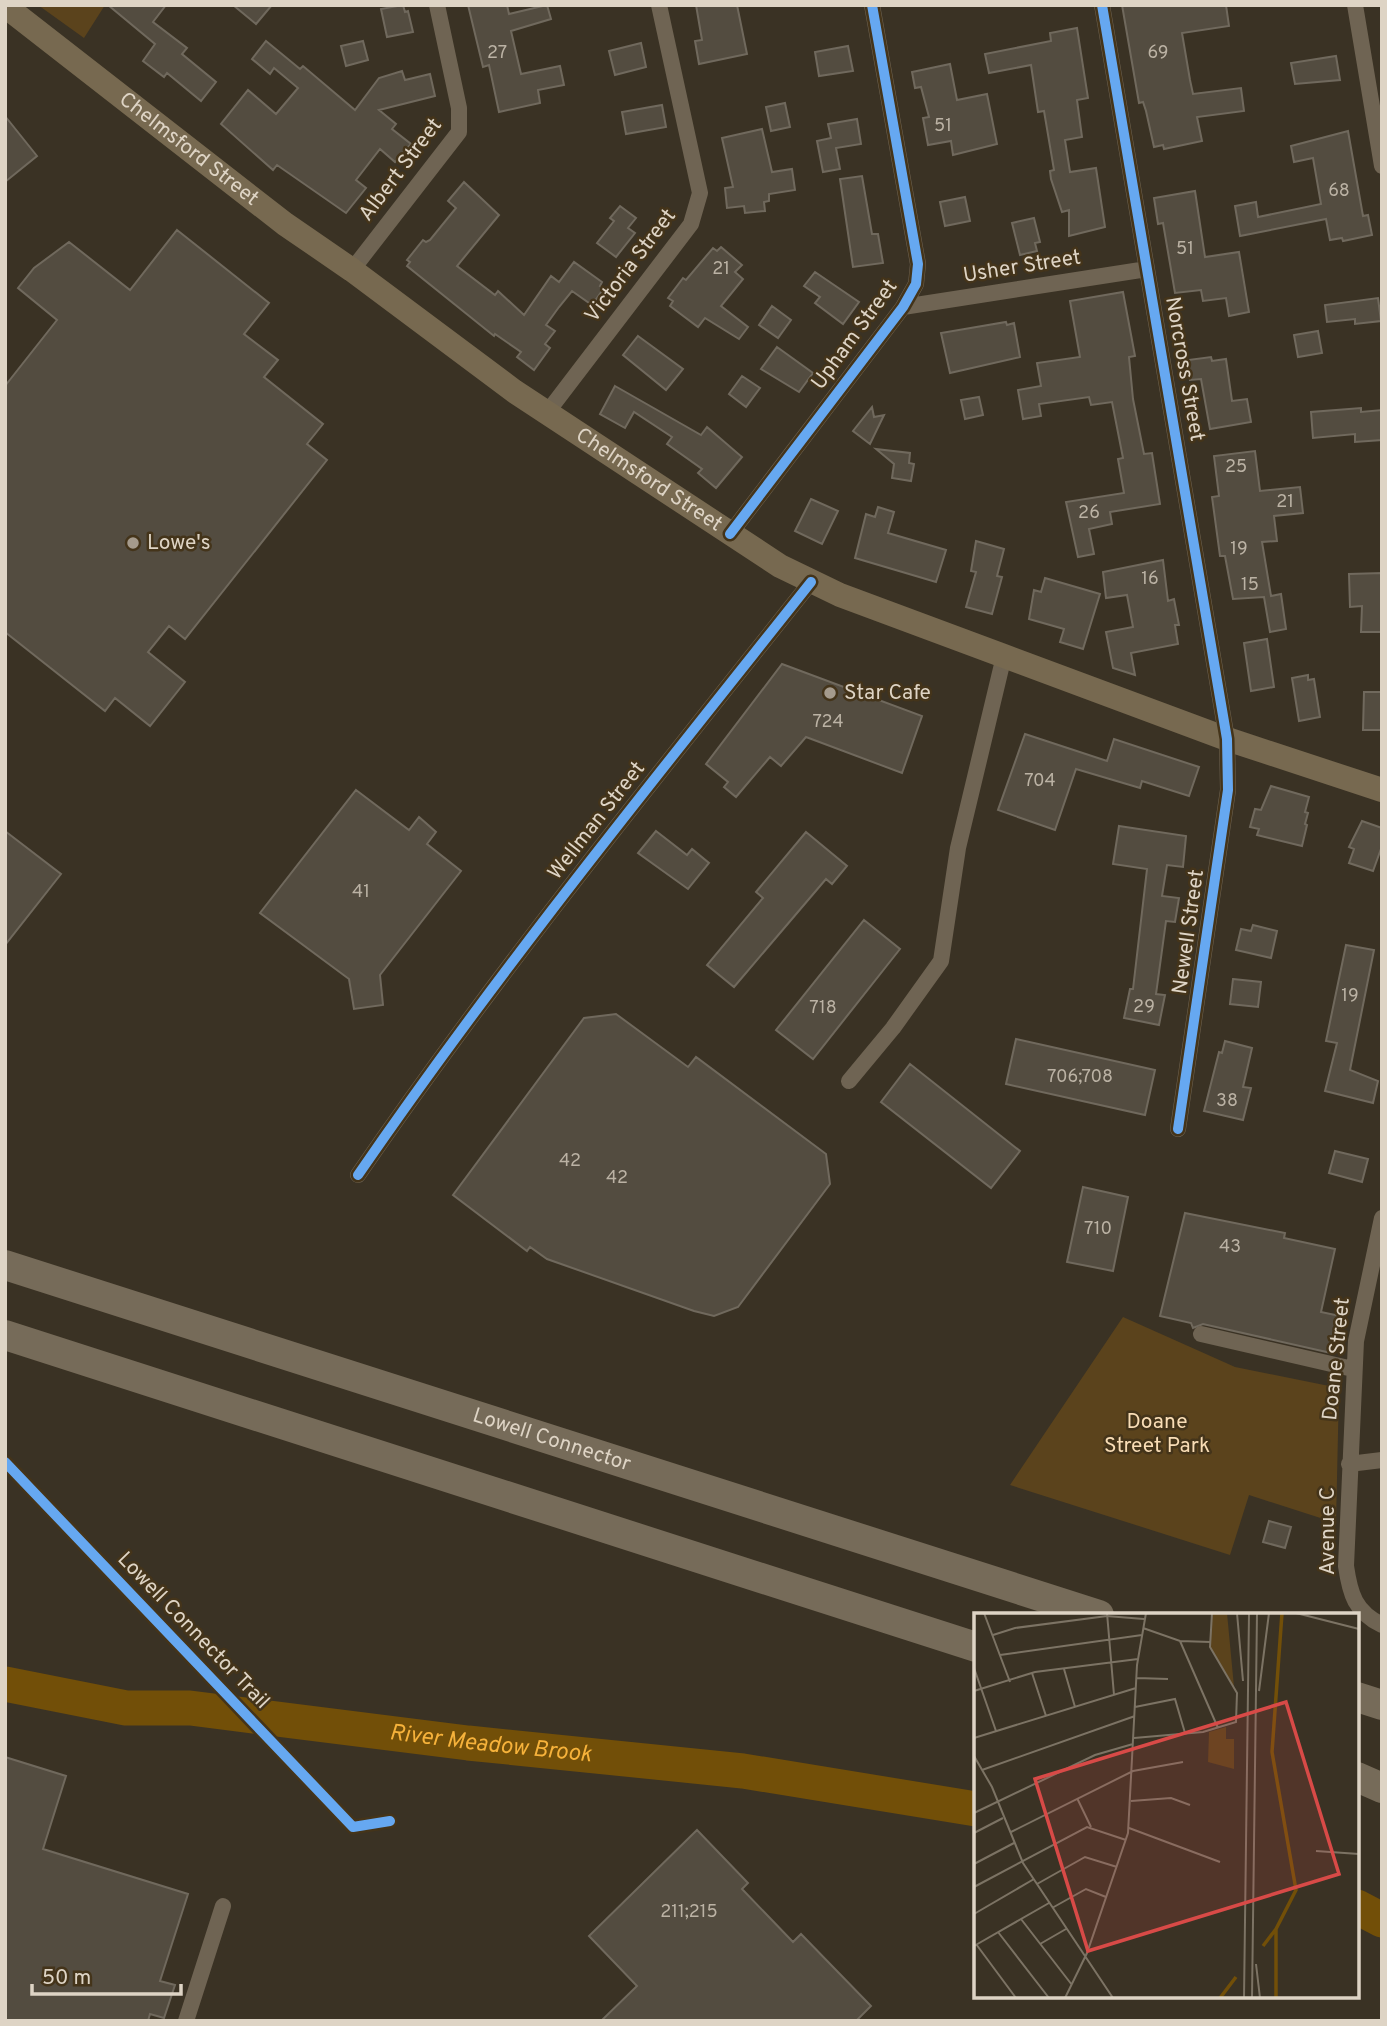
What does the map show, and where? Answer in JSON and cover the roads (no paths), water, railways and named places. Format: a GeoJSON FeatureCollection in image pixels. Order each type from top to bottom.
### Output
{"type":"FeatureCollection","features":[{"type":"Feature","properties":{"kind":"highway","name":"Lowell Connector"},"geometry":{"type":"LineString","coordinates":[[5,1265],[1093,1613]]}},
{"type":"Feature","properties":{"kind":"highway"},"geometry":{"type":"LineString","coordinates":[[5,1335],[974,1646]]}},
{"type":"Feature","properties":{"kind":"highway"},"geometry":{"type":"LineString","coordinates":[[1359,1691],[1382,1696]]}},
{"type":"Feature","properties":{"kind":"highway"},"geometry":{"type":"LineString","coordinates":[[1359,1698],[1382,1705]]}},
{"type":"Feature","properties":{"kind":"highway"},"geometry":{"type":"LineString","coordinates":[[1359,1770],[1382,1777]]}},
{"type":"Feature","properties":{"kind":"highway"},"geometry":{"type":"LineString","coordinates":[[1359,1778],[1382,1788]]}},
{"type":"Feature","properties":{"kind":"main road","name":"Chelmsford Street"},"geometry":{"type":"LineString","coordinates":[[5,6],[285,224],[352,270],[546,414],[730,534],[811,582],[1227,739],[1382,790]]}},
{"type":"Feature","properties":{"kind":"street","name":"Albert Street"},"geometry":{"type":"LineString","coordinates":[[352,270],[459,132],[459,108],[437,5]]}},
{"type":"Feature","properties":{"kind":"street","name":"Victoria Street"},"geometry":{"type":"LineString","coordinates":[[546,414],[691,224],[697,209],[700,193],[659,5]]}},
{"type":"Feature","properties":{"kind":"street","name":"Upham Street"},"geometry":{"type":"LineString","coordinates":[[730,534],[903,307],[916,284],[918,264],[872,5]]}},
{"type":"Feature","properties":{"kind":"street","name":"Norcross Street"},"geometry":{"type":"LineString","coordinates":[[1102,5],[1227,739]]}},
{"type":"Feature","properties":{"kind":"street"},"geometry":{"type":"LineString","coordinates":[[1355,5],[1382,166]]}},
{"type":"Feature","properties":{"kind":"street","name":"Usher Street"},"geometry":{"type":"LineString","coordinates":[[903,307],[1147,269]]}},
{"type":"Feature","properties":{"kind":"street","name":"Wellman Street"},"geometry":{"type":"LineString","coordinates":[[358,1175],[418,1087],[571,883],[811,582]]}},
{"type":"Feature","properties":{"kind":"street"},"geometry":{"type":"LineString","coordinates":[[849,1081],[893,1028],[941,961],[958,848],[1004,656]]}},
{"type":"Feature","properties":{"kind":"street","name":"Newell Street"},"geometry":{"type":"LineString","coordinates":[[1178,1129],[1228,790],[1227,739]]}},
{"type":"Feature","properties":{"kind":"street","name":"Doane Street"},"geometry":{"type":"LineString","coordinates":[[1349,1464],[1353,1369],[1362,1302],[1382,1218]]}},
{"type":"Feature","properties":{"kind":"street"},"geometry":{"type":"LineString","coordinates":[[1201,1334],[1353,1369]]}},
{"type":"Feature","properties":{"kind":"street"},"geometry":{"type":"LineString","coordinates":[[1349,1464],[1382,1460]]}},
{"type":"Feature","properties":{"kind":"street","name":"Avenue C"},"geometry":{"type":"LineString","coordinates":[[1349,1464],[1346,1566],[1350,1592],[1356,1607],[1382,1625]]}},
{"type":"Feature","properties":{"kind":"street"},"geometry":{"type":"LineString","coordinates":[[186,2021],[223,1906]]}},
{"type":"Feature","properties":{"kind":"waterway","name":"River Meadow Brook"},"geometry":{"type":"LineString","coordinates":[[5,1684],[126,1708],[190,1708],[468,1743],[743,1771],[974,1809]]}},
{"type":"Feature","properties":{"kind":"waterway","name":"River Meadow Brook"},"geometry":{"type":"LineString","coordinates":[[1359,1908],[1382,1920]]}},
{"type":"Feature","properties":{"kind":"place","name":"Lowe's"},"geometry":{"type":"Point","coordinates":[133,543]}},
{"type":"Feature","properties":{"kind":"place","name":"Star Cafe"},"geometry":{"type":"Point","coordinates":[830,693]}},
{"type":"Feature","properties":{"kind":"park label","name":"Doane Street Park"},"geometry":{"type":"Point","coordinates":[1157,1434]}}]}
